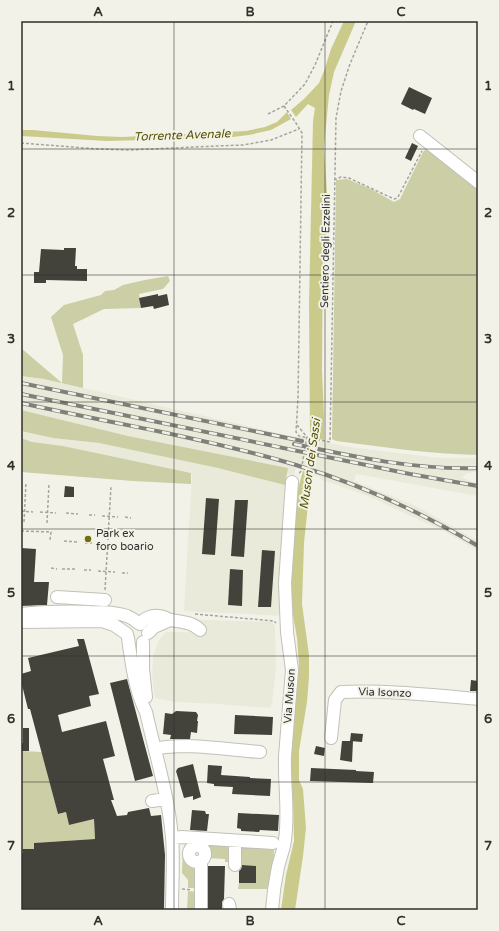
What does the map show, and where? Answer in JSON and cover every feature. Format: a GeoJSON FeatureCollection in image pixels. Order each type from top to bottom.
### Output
{"type":"FeatureCollection","features":[{"type":"Feature","properties":{"kind":"street"},"geometry":{"type":"LineString","coordinates":[[423,139],[478,182]]}},
{"type":"Feature","properties":{"kind":"street","name":"Via Muson"},"geometry":{"type":"LineString","coordinates":[[272,910],[276,876],[284,845],[286,825],[284,767],[292,670],[287,632],[285,583],[292,482]]}},
{"type":"Feature","properties":{"kind":"street"},"geometry":{"type":"LineString","coordinates":[[57,598],[81,598],[105,594]]}},
{"type":"Feature","properties":{"kind":"street"},"geometry":{"type":"LineString","coordinates":[[60,621],[66,617],[78,616],[80,612],[81,598]]}},
{"type":"Feature","properties":{"kind":"street"},"geometry":{"type":"LineString","coordinates":[[21,614],[49,612],[119,614],[131,618],[145,627],[143,669],[147,706],[146,712]]}},
{"type":"Feature","properties":{"kind":"street"},"geometry":{"type":"LineString","coordinates":[[80,612],[83,616],[107,619],[127,636],[131,642],[137,644],[145,638],[154,627],[170,620]]}},
{"type":"Feature","properties":{"kind":"street"},"geometry":{"type":"LineString","coordinates":[[172,910],[173,858],[169,814],[146,712],[141,702],[134,674],[127,636],[128,629],[132,624],[139,623],[147,617],[160,616],[170,620],[187,622],[200,630]]}},
{"type":"Feature","properties":{"kind":"street"},"geometry":{"type":"LineString","coordinates":[[21,622],[102,621],[112,624]]}},
{"type":"Feature","properties":{"kind":"street","name":"Via Isonzo"},"geometry":{"type":"LineString","coordinates":[[331,738],[334,700],[341,692],[421,693],[478,699]]}},
{"type":"Feature","properties":{"kind":"street"},"geometry":{"type":"LineString","coordinates":[[155,749],[162,747],[196,747],[260,752]]}},
{"type":"Feature","properties":{"kind":"street"},"geometry":{"type":"LineString","coordinates":[[152,801],[166,799]]}},
{"type":"Feature","properties":{"kind":"street"},"geometry":{"type":"LineString","coordinates":[[172,838],[180,837],[273,843]]}},
{"type":"Feature","properties":{"kind":"street"},"geometry":{"type":"LineString","coordinates":[[235,841],[235,865]]}},
{"type":"Feature","properties":{"kind":"street"},"geometry":{"type":"LineString","coordinates":[[199,862],[201,865],[201,910]]}},
{"type":"Feature","properties":{"kind":"path"},"geometry":{"type":"LineString","coordinates":[[268,114],[285,107],[305,84],[315,65],[333,21]]}},
{"type":"Feature","properties":{"kind":"path","name":"Sentiero degli Ezzelini"},"geometry":{"type":"LineString","coordinates":[[285,107],[302,134],[298,398],[296,432],[299,436],[330,442],[336,118],[341,90],[368,21]]}},
{"type":"Feature","properties":{"kind":"path"},"geometry":{"type":"LineString","coordinates":[[21,143],[129,150],[224,146],[243,145],[271,140],[299,129]]}},
{"type":"Feature","properties":{"kind":"path"},"geometry":{"type":"LineString","coordinates":[[334,180],[341,177],[349,178],[395,199],[398,197],[417,159],[423,139]]}},
{"type":"Feature","properties":{"kind":"path"},"geometry":{"type":"LineString","coordinates":[[297,425],[308,437],[301,471]]}},
{"type":"Feature","properties":{"kind":"path"},"geometry":{"type":"LineString","coordinates":[[24,522],[26,482]]}},
{"type":"Feature","properties":{"kind":"path"},"geometry":{"type":"LineString","coordinates":[[48,523],[49,484]]}},
{"type":"Feature","properties":{"kind":"path"},"geometry":{"type":"LineString","coordinates":[[105,594],[111,486]]}},
{"type":"Feature","properties":{"kind":"path"},"geometry":{"type":"LineString","coordinates":[[21,511],[33,512]]}},
{"type":"Feature","properties":{"kind":"path"},"geometry":{"type":"LineString","coordinates":[[40,512],[56,513]]}},
{"type":"Feature","properties":{"kind":"path"},"geometry":{"type":"LineString","coordinates":[[66,513],[78,514]]}},
{"type":"Feature","properties":{"kind":"path"},"geometry":{"type":"LineString","coordinates":[[89,515],[95,515]]}},
{"type":"Feature","properties":{"kind":"path"},"geometry":{"type":"LineString","coordinates":[[102,516],[118,517]]}},
{"type":"Feature","properties":{"kind":"path"},"geometry":{"type":"LineString","coordinates":[[125,517],[131,518]]}},
{"type":"Feature","properties":{"kind":"path"},"geometry":{"type":"LineString","coordinates":[[21,531],[51,532],[50,540]]}},
{"type":"Feature","properties":{"kind":"path"},"geometry":{"type":"LineString","coordinates":[[64,541],[77,542]]}},
{"type":"Feature","properties":{"kind":"path"},"geometry":{"type":"LineString","coordinates":[[85,543],[92,543]]}},
{"type":"Feature","properties":{"kind":"path"},"geometry":{"type":"LineString","coordinates":[[100,544],[116,545]]}},
{"type":"Feature","properties":{"kind":"path"},"geometry":{"type":"LineString","coordinates":[[123,545],[129,546]]}},
{"type":"Feature","properties":{"kind":"path"},"geometry":{"type":"LineString","coordinates":[[51,568],[57,569]]}},
{"type":"Feature","properties":{"kind":"path"},"geometry":{"type":"LineString","coordinates":[[62,569],[75,569]]}},
{"type":"Feature","properties":{"kind":"path"},"geometry":{"type":"LineString","coordinates":[[84,570],[91,570]]}},
{"type":"Feature","properties":{"kind":"path"},"geometry":{"type":"LineString","coordinates":[[98,571],[115,572]]}},
{"type":"Feature","properties":{"kind":"path"},"geometry":{"type":"LineString","coordinates":[[122,573],[128,573]]}},
{"type":"Feature","properties":{"kind":"path"},"geometry":{"type":"LineString","coordinates":[[196,614],[274,621],[277,624]]}},
{"type":"Feature","properties":{"kind":"path"},"geometry":{"type":"LineString","coordinates":[[180,889],[188,889]]}},
{"type":"Feature","properties":{"kind":"shaded area"},"geometry":{"type":"Polygon","coordinates":[[[429,146],[478,185],[478,455],[407,450],[336,441],[332,439],[336,180],[347,179],[371,189],[394,202],[400,199],[423,152],[429,146]]]}},
{"type":"Feature","properties":{"kind":"shaded area"},"geometry":{"type":"Polygon","coordinates":[[[168,276],[170,281],[163,289],[139,294],[141,308],[104,309],[73,324],[83,355],[83,388],[44,379],[21,376],[21,348],[62,383],[63,355],[51,317],[64,305],[101,295],[105,291],[114,290],[123,285],[168,276]]]}},
{"type":"Feature","properties":{"kind":"shaded area"},"geometry":{"type":"Polygon","coordinates":[[[21,376],[44,379],[295,437],[328,443],[440,458],[478,458],[478,472],[468,473],[462,477],[469,481],[478,483],[478,496],[356,474],[354,481],[416,506],[478,541],[478,551],[446,532],[368,496],[320,479],[320,477],[296,468],[294,475],[287,474],[287,468],[128,436],[21,410],[21,376]]]}},
{"type":"Feature","properties":{"kind":"shaded area"},"geometry":{"type":"Polygon","coordinates":[[[21,410],[128,436],[288,468],[285,485],[218,468],[99,443],[53,438],[21,431],[21,410]]]}},
{"type":"Feature","properties":{"kind":"shaded area"},"geometry":{"type":"Polygon","coordinates":[[[21,431],[53,438],[99,443],[218,468],[285,485],[284,616],[184,611],[191,473],[63,446],[32,442],[21,438],[21,431]]]}},
{"type":"Feature","properties":{"kind":"shaded area"},"geometry":{"type":"Polygon","coordinates":[[[21,438],[32,442],[63,446],[191,473],[191,484],[21,472],[21,438]]]}},
{"type":"Feature","properties":{"kind":"shaded area"},"geometry":{"type":"Polygon","coordinates":[[[200,620],[272,622],[275,626],[276,667],[272,703],[270,708],[176,702],[155,698],[152,674],[153,656],[158,642],[166,632],[191,632],[200,630],[200,620]]]}},
{"type":"Feature","properties":{"kind":"shaded area"},"geometry":{"type":"Polygon","coordinates":[[[21,751],[42,752],[58,814],[66,812],[69,825],[94,819],[95,839],[34,843],[34,849],[22,849],[23,853],[21,853],[21,751]]]}},
{"type":"Feature","properties":{"kind":"shaded area"},"geometry":{"type":"Polygon","coordinates":[[[185,844],[233,845],[233,862],[225,862],[225,859],[207,858],[206,849],[202,845],[192,845],[188,849],[187,855],[197,868],[198,888],[188,888],[188,880],[182,873],[183,849],[185,844]]]}},
{"type":"Feature","properties":{"kind":"shaded area"},"geometry":{"type":"Polygon","coordinates":[[[242,846],[274,848],[273,882],[271,889],[238,889],[239,883],[256,883],[256,866],[241,865],[242,846]]]}},
{"type":"Feature","properties":{"kind":"shaded area"},"geometry":{"type":"Polygon","coordinates":[[[188,891],[198,892],[198,910],[187,910],[188,891]]]}},
{"type":"Feature","properties":{"kind":"water"},"geometry":{"type":"Polygon","coordinates":[[[344,21],[356,21],[334,72],[329,95],[324,147],[327,193],[323,248],[322,370],[324,440],[310,437],[309,303],[313,121],[315,108],[308,104],[296,117],[291,110],[319,83],[331,49],[344,21]]]}},
{"type":"Feature","properties":{"kind":"water","name":"Torrente Avenale"},"geometry":{"type":"Polygon","coordinates":[[[287,112],[291,119],[271,130],[249,135],[224,138],[107,141],[21,136],[21,130],[122,137],[246,131],[265,127],[277,122],[287,112]]]}},
{"type":"Feature","properties":{"kind":"water"},"geometry":{"type":"Polygon","coordinates":[[[303,471],[312,474],[304,543],[302,604],[309,655],[309,677],[307,702],[299,751],[299,780],[303,789],[306,828],[295,910],[281,910],[286,875],[294,841],[293,797],[289,767],[299,664],[297,638],[290,598],[290,584],[297,492],[303,471]]]}},
{"type":"Feature","properties":{"kind":"building"},"geometry":{"type":"Polygon","coordinates":[[[409,87],[432,98],[425,114],[401,104],[409,87]]]}},
{"type":"Feature","properties":{"kind":"building"},"geometry":{"type":"Polygon","coordinates":[[[412,143],[418,146],[411,161],[405,158],[412,143]]]}},
{"type":"Feature","properties":{"kind":"building"},"geometry":{"type":"Polygon","coordinates":[[[64,248],[76,248],[75,266],[77,266],[77,269],[87,269],[87,281],[46,280],[46,283],[34,283],[34,272],[39,272],[41,249],[64,250],[64,248]]]}},
{"type":"Feature","properties":{"kind":"building"},"geometry":{"type":"Polygon","coordinates":[[[158,294],[158,296],[167,294],[169,305],[154,309],[153,306],[141,308],[139,298],[158,294]]]}},
{"type":"Feature","properties":{"kind":"building"},"geometry":{"type":"Polygon","coordinates":[[[65,486],[74,487],[74,497],[64,497],[65,486]]]}},
{"type":"Feature","properties":{"kind":"building"},"geometry":{"type":"Polygon","coordinates":[[[206,498],[219,499],[215,555],[202,554],[206,498]]]}},
{"type":"Feature","properties":{"kind":"building"},"geometry":{"type":"Polygon","coordinates":[[[235,500],[248,500],[244,557],[231,556],[235,500]]]}},
{"type":"Feature","properties":{"kind":"building"},"geometry":{"type":"Polygon","coordinates":[[[21,548],[36,549],[34,582],[49,582],[47,605],[21,606],[21,548]]]}},
{"type":"Feature","properties":{"kind":"building"},"geometry":{"type":"Polygon","coordinates":[[[262,550],[275,551],[271,607],[258,607],[262,550]]]}},
{"type":"Feature","properties":{"kind":"building"},"geometry":{"type":"Polygon","coordinates":[[[230,569],[243,570],[242,606],[228,605],[230,569]]]}},
{"type":"Feature","properties":{"kind":"building"},"geometry":{"type":"Polygon","coordinates":[[[77,639],[84,639],[99,694],[89,696],[91,706],[58,715],[62,732],[106,721],[115,756],[103,759],[114,800],[111,800],[117,816],[127,815],[128,812],[149,808],[151,816],[161,815],[165,855],[164,910],[21,910],[22,849],[34,849],[34,843],[95,839],[94,819],[69,825],[66,812],[58,814],[21,681],[21,674],[31,671],[28,658],[79,646],[77,639]]]}},
{"type":"Feature","properties":{"kind":"building"},"geometry":{"type":"Polygon","coordinates":[[[127,679],[153,776],[135,781],[110,683],[127,679]]]}},
{"type":"Feature","properties":{"kind":"building"},"geometry":{"type":"Polygon","coordinates":[[[471,680],[478,681],[478,691],[470,691],[471,680]]]}},
{"type":"Feature","properties":{"kind":"building"},"geometry":{"type":"Polygon","coordinates":[[[176,711],[196,712],[198,715],[197,733],[191,732],[190,739],[170,739],[171,735],[163,734],[165,713],[172,714],[176,711]]]}},
{"type":"Feature","properties":{"kind":"building"},"geometry":{"type":"Polygon","coordinates":[[[235,715],[273,717],[272,735],[234,734],[235,715]]]}},
{"type":"Feature","properties":{"kind":"building"},"geometry":{"type":"Polygon","coordinates":[[[23,728],[29,728],[29,751],[21,751],[21,743],[23,743],[23,728]]]}},
{"type":"Feature","properties":{"kind":"building"},"geometry":{"type":"Polygon","coordinates":[[[351,733],[363,734],[362,742],[350,741],[351,733]]]}},
{"type":"Feature","properties":{"kind":"building"},"geometry":{"type":"Polygon","coordinates":[[[342,741],[353,741],[352,762],[340,760],[342,741]]]}},
{"type":"Feature","properties":{"kind":"building"},"geometry":{"type":"Polygon","coordinates":[[[316,746],[325,748],[324,756],[314,754],[316,746]]]}},
{"type":"Feature","properties":{"kind":"building"},"geometry":{"type":"Polygon","coordinates":[[[193,764],[201,797],[193,800],[193,796],[184,798],[176,771],[178,768],[193,764]]]}},
{"type":"Feature","properties":{"kind":"building"},"geometry":{"type":"Polygon","coordinates":[[[208,765],[222,766],[221,775],[271,779],[270,796],[232,794],[233,787],[214,786],[214,784],[207,783],[208,765]]]}},
{"type":"Feature","properties":{"kind":"building"},"geometry":{"type":"Polygon","coordinates":[[[311,768],[374,772],[373,783],[310,781],[311,768]]]}},
{"type":"Feature","properties":{"kind":"building"},"geometry":{"type":"Polygon","coordinates":[[[192,810],[205,811],[206,814],[209,814],[207,831],[190,830],[192,810]]]}},
{"type":"Feature","properties":{"kind":"building"},"geometry":{"type":"Polygon","coordinates":[[[238,813],[279,815],[278,831],[241,831],[241,829],[237,828],[238,813]]]}},
{"type":"Feature","properties":{"kind":"building"},"geometry":{"type":"Polygon","coordinates":[[[242,865],[256,866],[256,883],[239,883],[239,871],[242,865]]]}},
{"type":"Feature","properties":{"kind":"building"},"geometry":{"type":"Polygon","coordinates":[[[208,866],[225,866],[224,899],[222,902],[222,910],[208,910],[208,866]]]}},
{"type":"Feature","properties":{"kind":"waterway","name":"Muson dei Sassi"},"geometry":{"type":"LineString","coordinates":[[308,475],[315,435]]}},
{"type":"Feature","properties":{"kind":"railway"},"geometry":{"type":"LineString","coordinates":[[21,383],[302,441]]}},
{"type":"Feature","properties":{"kind":"railway"},"geometry":{"type":"LineString","coordinates":[[21,394],[410,474],[478,486]]}},
{"type":"Feature","properties":{"kind":"railway"},"geometry":{"type":"LineString","coordinates":[[21,403],[210,442],[296,465],[343,481],[412,510],[478,546]]}},
{"type":"Feature","properties":{"kind":"railway"},"geometry":{"type":"LineString","coordinates":[[294,444],[386,462],[432,467],[478,468]]}},
{"type":"Feature","properties":{"kind":"place","name":"Park ex foro boario"},"geometry":{"type":"Point","coordinates":[88,539]}}]}
